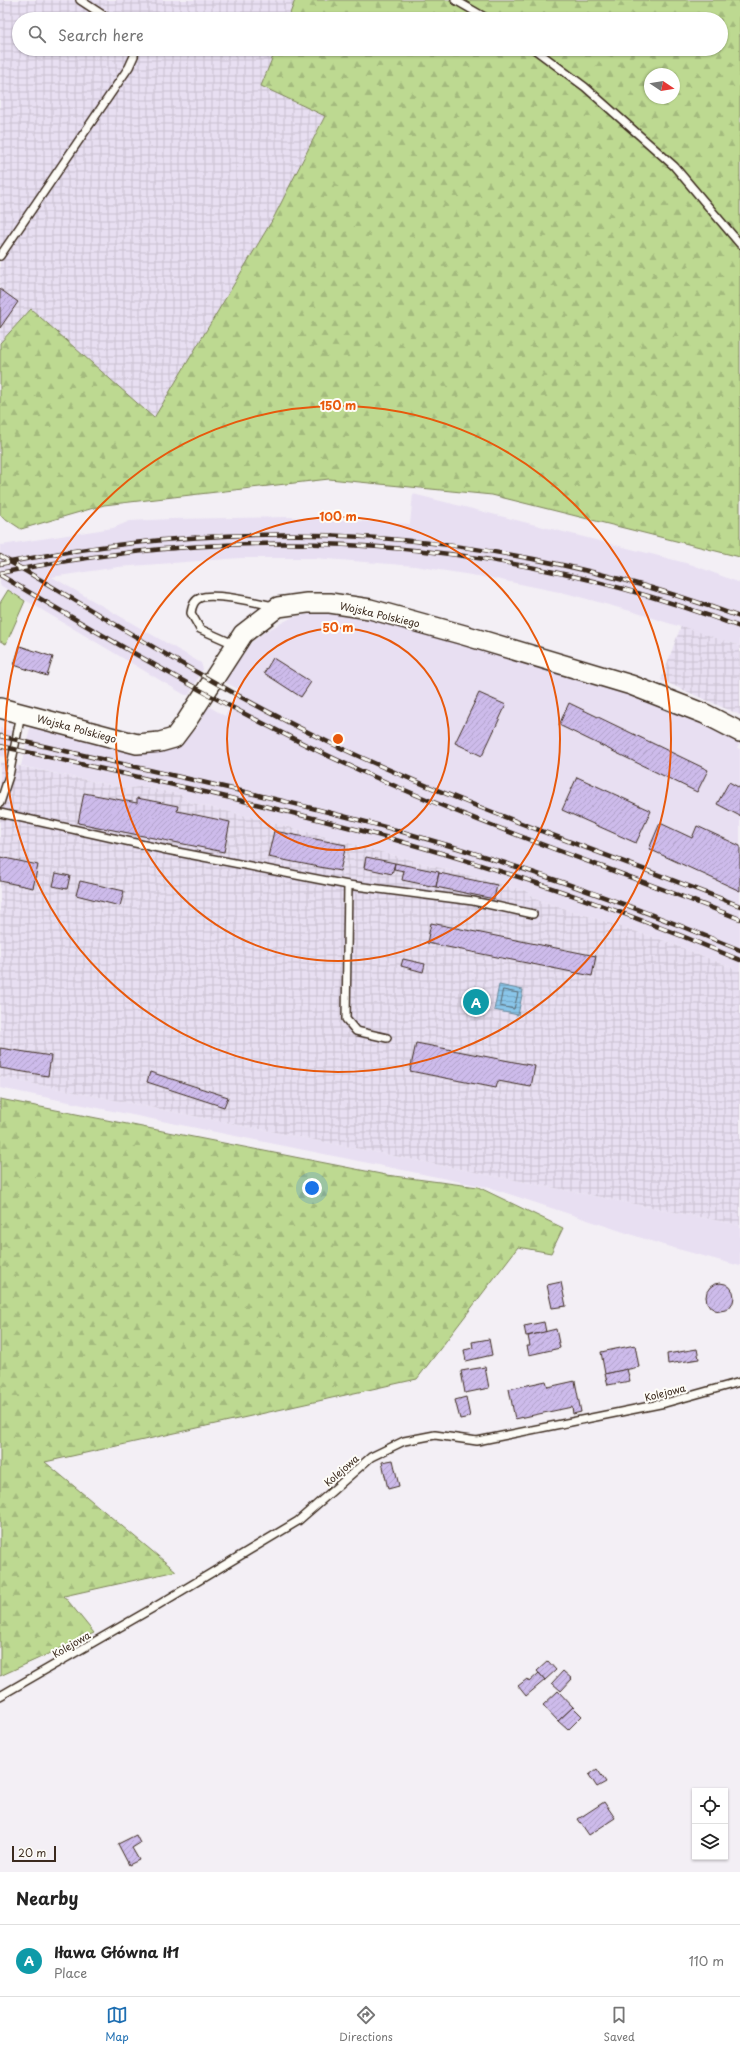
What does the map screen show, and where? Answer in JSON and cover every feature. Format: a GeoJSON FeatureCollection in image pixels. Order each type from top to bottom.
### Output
{"type":"FeatureCollection","features":[{"type":"Feature","properties":{"kind":"street","name":"Wojska Polskiego"},"geometry":{"type":"LineString","coordinates":[[0,708],[137,744],[160,742],[174,738],[243,634],[278,607],[307,603],[330,603],[370,609],[631,685],[705,714],[740,732]]}},
{"type":"Feature","properties":{"kind":"lane"},"geometry":{"type":"LineString","coordinates":[[80,0],[98,12]]}},
{"type":"Feature","properties":{"kind":"lane"},"geometry":{"type":"LineString","coordinates":[[455,0],[476,12]]}},
{"type":"Feature","properties":{"kind":"lane"},"geometry":{"type":"LineString","coordinates":[[0,256],[134,56]]}},
{"type":"Feature","properties":{"kind":"lane"},"geometry":{"type":"LineString","coordinates":[[543,56],[585,87],[674,166],[740,244]]}},
{"type":"Feature","properties":{"kind":"lane"},"geometry":{"type":"LineString","coordinates":[[236,645],[200,629],[191,612],[193,603],[200,598],[211,596],[278,607]]}},
{"type":"Feature","properties":{"kind":"lane"},"geometry":{"type":"LineString","coordinates":[[0,803],[9,776],[21,714]]}},
{"type":"Feature","properties":{"kind":"lane"},"geometry":{"type":"LineString","coordinates":[[0,812],[167,850],[348,885],[473,902],[533,914]]}},
{"type":"Feature","properties":{"kind":"lane"},"geometry":{"type":"LineString","coordinates":[[348,885],[346,1019],[356,1031],[387,1038]]}},
{"type":"Feature","properties":{"kind":"lane","name":"Kolejowa"},"geometry":{"type":"LineString","coordinates":[[0,1696],[153,1608],[298,1521],[371,1457],[404,1441],[435,1435],[477,1441],[665,1403],[740,1382]]}},
{"type":"Feature","properties":{"kind":"shaded area"},"geometry":{"type":"Polygon","coordinates":[[[0,0],[295,0],[291,12],[12,12],[12,56],[273,56],[261,86],[325,115],[273,219],[154,418],[31,309],[0,343],[0,0]]]}},
{"type":"Feature","properties":{"kind":"shaded area"},"geometry":{"type":"Polygon","coordinates":[[[413,494],[693,565],[740,583],[740,646],[634,612],[569,594],[496,579],[415,566],[315,558],[240,558],[118,567],[52,577],[201,663],[203,669],[189,695],[185,695],[0,585],[0,544],[2,545],[113,528],[130,521],[171,519],[290,517],[410,524],[413,494]]]}},
{"type":"Feature","properties":{"kind":"shaded area"},"geometry":{"type":"Polygon","coordinates":[[[326,613],[361,617],[381,622],[593,680],[681,713],[740,742],[737,748],[740,749],[740,971],[665,941],[538,900],[526,891],[259,819],[188,802],[181,795],[141,786],[128,789],[21,766],[31,724],[175,745],[197,728],[208,706],[225,716],[240,690],[223,681],[252,642],[266,631],[293,617],[326,613]]]}},
{"type":"Feature","properties":{"kind":"shaded area"},"geometry":{"type":"Polygon","coordinates":[[[681,626],[740,646],[740,715],[661,680],[681,626]]]}},
{"type":"Feature","properties":{"kind":"shaded area"},"geometry":{"type":"Polygon","coordinates":[[[0,728],[12,731],[6,757],[0,756],[0,728]]]}},
{"type":"Feature","properties":{"kind":"shaded area"},"geometry":{"type":"Polygon","coordinates":[[[0,762],[128,789],[141,786],[181,795],[188,802],[259,819],[526,891],[538,900],[665,941],[740,971],[740,1225],[0,1077],[0,762]]]}},
{"type":"Feature","properties":{"kind":"shaded area"},"geometry":{"type":"Polygon","coordinates":[[[0,1077],[740,1225],[740,1266],[663,1245],[491,1188],[0,1088],[0,1077]]]}},
{"type":"Feature","properties":{"kind":"green space"},"geometry":{"type":"Polygon","coordinates":[[[295,0],[740,0],[740,557],[492,495],[329,479],[104,505],[21,529],[0,515],[0,343],[31,309],[154,418],[273,219],[325,116],[261,86],[273,56],[728,56],[728,12],[291,12],[295,0]]]}},
{"type":"Feature","properties":{"kind":"green space"},"geometry":{"type":"Polygon","coordinates":[[[8,590],[25,601],[6,644],[0,641],[0,603],[8,590]]]}},
{"type":"Feature","properties":{"kind":"green space"},"geometry":{"type":"Polygon","coordinates":[[[0,1099],[386,1175],[478,1187],[563,1228],[551,1253],[518,1247],[417,1379],[45,1462],[176,1571],[64,1596],[94,1633],[0,1676],[0,1099]]]}},
{"type":"Feature","properties":{"kind":"water"},"geometry":{"type":"Polygon","coordinates":[[[499,985],[523,990],[518,1015],[494,1010],[499,985]]]}},
{"type":"Feature","properties":{"kind":"building"},"geometry":{"type":"Polygon","coordinates":[[[0,289],[18,302],[0,328],[0,289]]]}},
{"type":"Feature","properties":{"kind":"building"},"geometry":{"type":"Polygon","coordinates":[[[20,646],[53,657],[47,676],[14,665],[20,646]]]}},
{"type":"Feature","properties":{"kind":"building"},"geometry":{"type":"Polygon","coordinates":[[[273,658],[311,682],[301,697],[264,673],[273,658]]]}},
{"type":"Feature","properties":{"kind":"building"},"geometry":{"type":"Polygon","coordinates":[[[479,693],[506,705],[482,756],[455,743],[479,693]]]}},
{"type":"Feature","properties":{"kind":"building"},"geometry":{"type":"Polygon","coordinates":[[[569,703],[708,770],[697,792],[559,725],[569,703]]]}},
{"type":"Feature","properties":{"kind":"building"},"geometry":{"type":"Polygon","coordinates":[[[577,777],[651,811],[636,843],[562,810],[577,777]]]}},
{"type":"Feature","properties":{"kind":"building"},"geometry":{"type":"Polygon","coordinates":[[[729,782],[740,788],[740,816],[717,804],[729,782]]]}},
{"type":"Feature","properties":{"kind":"building"},"geometry":{"type":"Polygon","coordinates":[[[84,793],[137,803],[137,798],[178,806],[177,811],[230,822],[224,852],[78,823],[84,793]]]}},
{"type":"Feature","properties":{"kind":"building"},"geometry":{"type":"Polygon","coordinates":[[[660,823],[692,838],[697,826],[740,846],[740,891],[649,849],[660,823]]]}},
{"type":"Feature","properties":{"kind":"building"},"geometry":{"type":"Polygon","coordinates":[[[274,831],[346,845],[340,871],[268,857],[274,831]]]}},
{"type":"Feature","properties":{"kind":"building"},"geometry":{"type":"Polygon","coordinates":[[[0,857],[38,865],[33,888],[0,881],[0,857]]]}},
{"type":"Feature","properties":{"kind":"building"},"geometry":{"type":"Polygon","coordinates":[[[366,857],[395,863],[392,874],[364,868],[366,857]]]}},
{"type":"Feature","properties":{"kind":"building"},"geometry":{"type":"Polygon","coordinates":[[[395,863],[439,872],[436,887],[402,880],[404,871],[394,869],[395,863]]]}},
{"type":"Feature","properties":{"kind":"building"},"geometry":{"type":"Polygon","coordinates":[[[56,873],[70,876],[67,889],[53,886],[56,873]]]}},
{"type":"Feature","properties":{"kind":"building"},"geometry":{"type":"Polygon","coordinates":[[[439,873],[497,885],[494,899],[436,887],[439,873]]]}},
{"type":"Feature","properties":{"kind":"building"},"geometry":{"type":"Polygon","coordinates":[[[80,881],[124,891],[120,906],[76,895],[80,881]]]}},
{"type":"Feature","properties":{"kind":"building"},"geometry":{"type":"Polygon","coordinates":[[[431,923],[596,956],[592,976],[427,943],[431,923]]]}},
{"type":"Feature","properties":{"kind":"building"},"geometry":{"type":"Polygon","coordinates":[[[403,959],[425,964],[423,972],[401,966],[403,959]]]}},
{"type":"Feature","properties":{"kind":"building"},"geometry":{"type":"Polygon","coordinates":[[[468,993],[488,1000],[485,1012],[464,1005],[468,993]]]}},
{"type":"Feature","properties":{"kind":"building"},"geometry":{"type":"Polygon","coordinates":[[[416,1043],[535,1066],[531,1087],[498,1081],[496,1088],[410,1071],[416,1043]]]}},
{"type":"Feature","properties":{"kind":"building"},"geometry":{"type":"Polygon","coordinates":[[[0,1048],[51,1056],[48,1076],[0,1068],[0,1048]]]}},
{"type":"Feature","properties":{"kind":"building"},"geometry":{"type":"Polygon","coordinates":[[[150,1072],[228,1097],[224,1107],[147,1082],[150,1072]]]}},
{"type":"Feature","properties":{"kind":"building"},"geometry":{"type":"Polygon","coordinates":[[[561,1282],[566,1306],[552,1308],[547,1285],[561,1282]]]}},
{"type":"Feature","properties":{"kind":"building"},"geometry":{"type":"Polygon","coordinates":[[[720,1283],[726,1284],[730,1287],[733,1291],[733,1303],[730,1307],[726,1310],[720,1311],[714,1310],[710,1307],[707,1303],[706,1297],[707,1291],[710,1287],[714,1284],[720,1283]]]}},
{"type":"Feature","properties":{"kind":"building"},"geometry":{"type":"Polygon","coordinates":[[[544,1322],[546,1332],[526,1336],[524,1326],[544,1322]]]}},
{"type":"Feature","properties":{"kind":"building"},"geometry":{"type":"Polygon","coordinates":[[[556,1329],[560,1348],[529,1355],[527,1346],[530,1346],[528,1336],[556,1329]]]}},
{"type":"Feature","properties":{"kind":"building"},"geometry":{"type":"Polygon","coordinates":[[[489,1339],[492,1355],[466,1361],[464,1350],[473,1348],[472,1342],[489,1339]]]}},
{"type":"Feature","properties":{"kind":"building"},"geometry":{"type":"Polygon","coordinates":[[[635,1345],[639,1367],[605,1374],[601,1352],[635,1345]]]}},
{"type":"Feature","properties":{"kind":"building"},"geometry":{"type":"Polygon","coordinates":[[[697,1349],[699,1359],[668,1364],[667,1354],[697,1349]]]}},
{"type":"Feature","properties":{"kind":"building"},"geometry":{"type":"Polygon","coordinates":[[[485,1367],[489,1388],[465,1393],[461,1371],[485,1367]]]}},
{"type":"Feature","properties":{"kind":"building"},"geometry":{"type":"Polygon","coordinates":[[[627,1369],[630,1381],[608,1385],[605,1374],[627,1369]]]}},
{"type":"Feature","properties":{"kind":"building"},"geometry":{"type":"Polygon","coordinates":[[[546,1381],[548,1387],[575,1381],[581,1412],[573,1414],[572,1407],[515,1419],[509,1389],[546,1381]]]}},
{"type":"Feature","properties":{"kind":"building"},"geometry":{"type":"Polygon","coordinates":[[[466,1397],[470,1417],[460,1419],[455,1400],[466,1397]]]}},
{"type":"Feature","properties":{"kind":"building"},"geometry":{"type":"Polygon","coordinates":[[[393,1460],[399,1486],[388,1489],[382,1462],[393,1460]]]}},
{"type":"Feature","properties":{"kind":"building"},"geometry":{"type":"Polygon","coordinates":[[[548,1661],[556,1670],[545,1680],[537,1671],[548,1661]]]}},
{"type":"Feature","properties":{"kind":"building"},"geometry":{"type":"Polygon","coordinates":[[[563,1671],[572,1679],[561,1691],[552,1683],[563,1671]]]}},
{"type":"Feature","properties":{"kind":"building"},"geometry":{"type":"Polygon","coordinates":[[[539,1673],[545,1680],[526,1696],[518,1686],[527,1679],[529,1682],[539,1673]]]}},
{"type":"Feature","properties":{"kind":"building"},"geometry":{"type":"Polygon","coordinates":[[[558,1691],[573,1707],[558,1721],[543,1705],[558,1691]]]}},
{"type":"Feature","properties":{"kind":"building"},"geometry":{"type":"Polygon","coordinates":[[[573,1707],[582,1716],[568,1730],[558,1721],[573,1707]]]}},
{"type":"Feature","properties":{"kind":"building"},"geometry":{"type":"Polygon","coordinates":[[[597,1769],[606,1782],[597,1787],[589,1775],[597,1769]]]}},
{"type":"Feature","properties":{"kind":"building"},"geometry":{"type":"Polygon","coordinates":[[[604,1802],[615,1818],[589,1835],[578,1819],[604,1802]]]}},
{"type":"Feature","properties":{"kind":"building"},"geometry":{"type":"Polygon","coordinates":[[[136,1835],[140,1843],[132,1848],[139,1860],[129,1865],[118,1844],[136,1835]]]}},
{"type":"Feature","properties":{"kind":"railway"},"geometry":{"type":"LineString","coordinates":[[0,564],[95,548],[189,538],[282,534],[374,538],[465,547],[557,564],[648,587],[740,617]]}},
{"type":"Feature","properties":{"kind":"railway"},"geometry":{"type":"LineString","coordinates":[[0,573],[94,557],[188,547],[281,544],[374,547],[467,556],[558,573],[650,596],[740,627]]}},
{"type":"Feature","properties":{"kind":"railway"},"geometry":{"type":"LineString","coordinates":[[0,556],[202,675],[326,741],[479,807],[740,906]]}},
{"type":"Feature","properties":{"kind":"railway"},"geometry":{"type":"LineString","coordinates":[[0,575],[178,678],[268,726],[361,771],[455,811],[740,919]]}},
{"type":"Feature","properties":{"kind":"railway"},"geometry":{"type":"LineString","coordinates":[[0,736],[248,793],[396,830],[527,870],[613,900],[740,950]]}},
{"type":"Feature","properties":{"kind":"railway"},"geometry":{"type":"LineString","coordinates":[[0,746],[241,800],[337,824],[475,863],[609,908],[740,960]]}},
{"type":"Feature","properties":{"kind":"place","name":"Iława Główna Ił1"},"geometry":{"type":"Point","coordinates":[476,1002]}}]}
